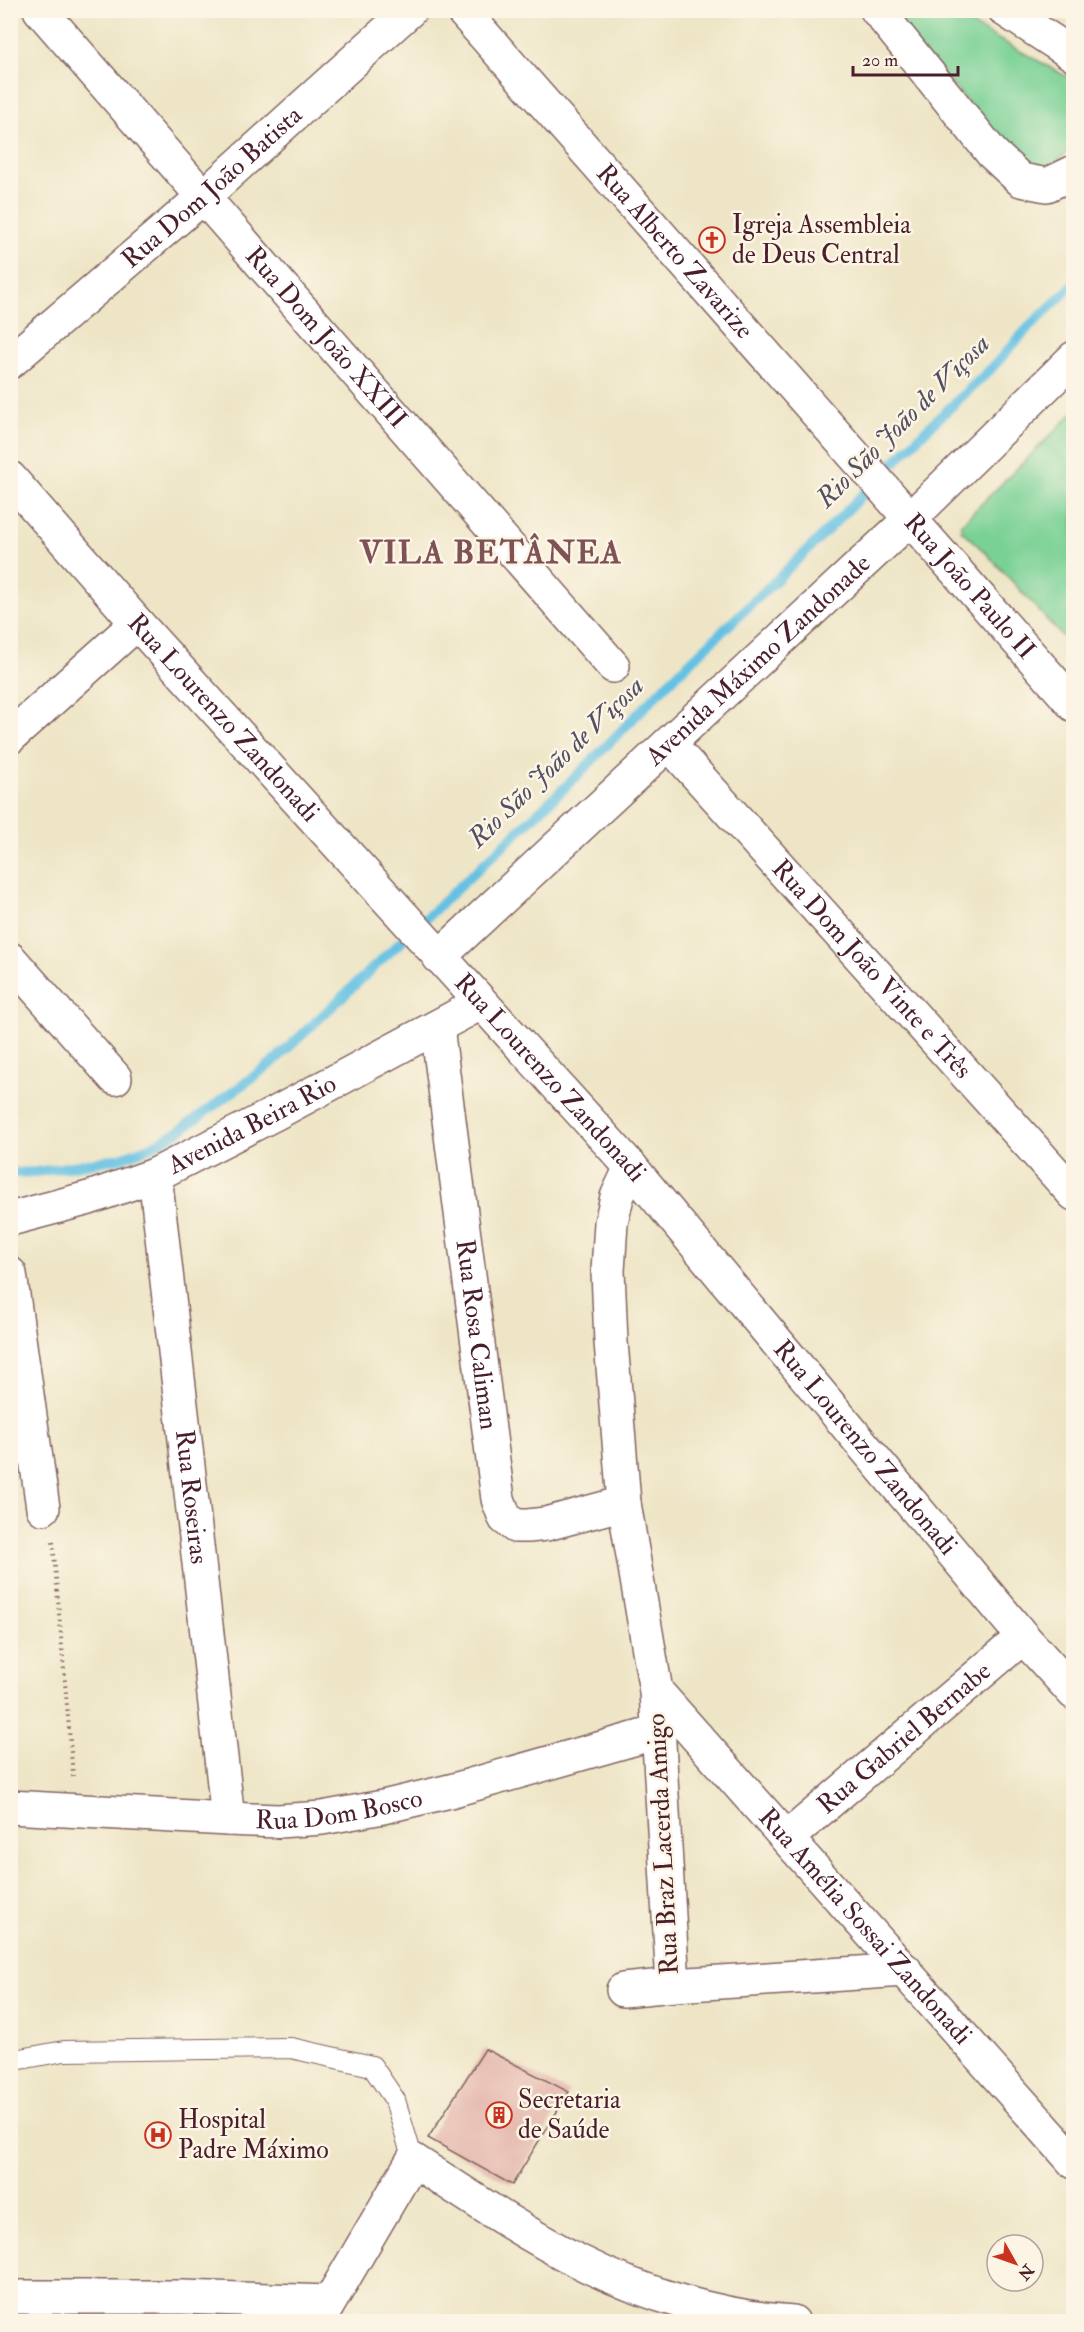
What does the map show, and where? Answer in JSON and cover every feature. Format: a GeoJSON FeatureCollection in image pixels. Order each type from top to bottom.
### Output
{"type":"FeatureCollection","features":[{"type":"Feature","properties":{"kind":"street","name":"Rua Dom João XXIII"},"geometry":{"type":"LineString","coordinates":[[40,10],[613,666]]}},
{"type":"Feature","properties":{"kind":"street","name":"Rua Dom João Batista"},"geometry":{"type":"LineString","coordinates":[[10,362],[203,197],[411,10]]}},
{"type":"Feature","properties":{"kind":"street","name":"Rua Alberto Zavarize"},"geometry":{"type":"LineString","coordinates":[[462,10],[890,494]]}},
{"type":"Feature","properties":{"kind":"street"},"geometry":{"type":"LineString","coordinates":[[877,10],[992,153],[1021,180],[1047,185],[1070,174]]}},
{"type":"Feature","properties":{"kind":"street"},"geometry":{"type":"LineString","coordinates":[[1005,10],[1074,55]]}},
{"type":"Feature","properties":{"kind":"street","name":"Avenida Máximo Zandonade"},"geometry":{"type":"LineString","coordinates":[[431,947],[669,744],[910,519],[1074,358]]}},
{"type":"Feature","properties":{"kind":"street","name":"Rua Lourenzo Zandonadi"},"geometry":{"type":"LineString","coordinates":[[10,478],[137,623],[631,1167],[1023,1637],[1074,1693]]}},
{"type":"Feature","properties":{"kind":"street","name":"Rua João Paulo II"},"geometry":{"type":"LineString","coordinates":[[890,494],[1074,705]]}},
{"type":"Feature","properties":{"kind":"street"},"geometry":{"type":"LineString","coordinates":[[10,737],[137,623]]}},
{"type":"Feature","properties":{"kind":"street","name":"Rua Dom João Vinte e Três"},"geometry":{"type":"LineString","coordinates":[[669,744],[1074,1194]]}},
{"type":"Feature","properties":{"kind":"street"},"geometry":{"type":"LineString","coordinates":[[10,958],[115,1078]]}},
{"type":"Feature","properties":{"kind":"street","name":"Avenida Beira Rio"},"geometry":{"type":"LineString","coordinates":[[10,1219],[89,1198],[155,1175],[481,1003]]}},
{"type":"Feature","properties":{"kind":"street","name":"Rua Rosa Caliman"},"geometry":{"type":"LineString","coordinates":[[437,1027],[498,1500],[505,1518],[515,1526],[546,1524],[624,1503]]}},
{"type":"Feature","properties":{"kind":"street","name":"Rua Braz Lacerda Amigo"},"geometry":{"type":"LineString","coordinates":[[622,1990],[673,1985],[656,1691],[624,1503],[611,1342],[608,1271],[611,1223],[617,1197],[631,1167]]}},
{"type":"Feature","properties":{"kind":"street","name":"Rua Roseiras"},"geometry":{"type":"LineString","coordinates":[[155,1175],[228,1819]]}},
{"type":"Feature","properties":{"kind":"street"},"geometry":{"type":"LineString","coordinates":[[10,1274],[47,1523]]}},
{"type":"Feature","properties":{"kind":"street","name":"Rua Gabriel Bernabe"},"geometry":{"type":"LineString","coordinates":[[787,1838],[1023,1637]]}},
{"type":"Feature","properties":{"kind":"street","name":"Rua Amélia Sossai Zandonadi"},"geometry":{"type":"LineString","coordinates":[[656,1691],[1074,2162]]}},
{"type":"Feature","properties":{"kind":"street","name":"Rua Dom Bosco"},"geometry":{"type":"LineString","coordinates":[[10,1807],[278,1821],[322,1818],[383,1807],[450,1791],[658,1732]]}},
{"type":"Feature","properties":{"kind":"street"},"geometry":{"type":"LineString","coordinates":[[673,1985],[905,1970]]}},
{"type":"Feature","properties":{"kind":"street"},"geometry":{"type":"LineString","coordinates":[[10,2297],[193,2297],[324,2312],[413,2160],[494,2212],[578,2261],[669,2299],[763,2319],[793,2322]]}},
{"type":"Feature","properties":{"kind":"lane"},"geometry":{"type":"LineString","coordinates":[[10,2061],[64,2051],[291,2048],[372,2066],[395,2100],[413,2160]]}},
{"type":"Feature","properties":{"kind":"path"},"geometry":{"type":"LineString","coordinates":[[47,1523],[76,1811]]}},
{"type":"Feature","properties":{"kind":"green space"},"geometry":{"type":"Polygon","coordinates":[[[887,11],[947,11],[1073,80],[1073,147],[1049,169],[1029,171],[887,11]]]}},
{"type":"Feature","properties":{"kind":"green space"},"geometry":{"type":"Polygon","coordinates":[[[1073,413],[1073,648],[988,555],[961,530],[960,525],[1073,413]]]}},
{"type":"Feature","properties":{"kind":"building","name":"Secretaria de Saúde"},"geometry":{"type":"Polygon","coordinates":[[[485,2049],[569,2092],[512,2185],[428,2138],[485,2049]]]}},
{"type":"Feature","properties":{"kind":"waterway","name":"Rio São João de Viçosa"},"geometry":{"type":"LineString","coordinates":[[10,1173],[37,1172],[121,1158],[150,1147],[178,1132],[272,1063],[578,775],[663,688],[816,542],[1074,284]]}},
{"type":"Feature","properties":{"kind":"place","name":"Igreja Assembleia de Deus Central"},"geometry":{"type":"Point","coordinates":[712,240]}},
{"type":"Feature","properties":{"kind":"place","name":"Secretaria de Saúde"},"geometry":{"type":"Point","coordinates":[499,2115]}},
{"type":"Feature","properties":{"kind":"place","name":"Hospital Padre Máximo"},"geometry":{"type":"Point","coordinates":[158,2135]}},
{"type":"Feature","properties":{"kind":"district","name":"VILA BETÂNEA"},"geometry":{"type":"Point","coordinates":[491,553]}}]}
